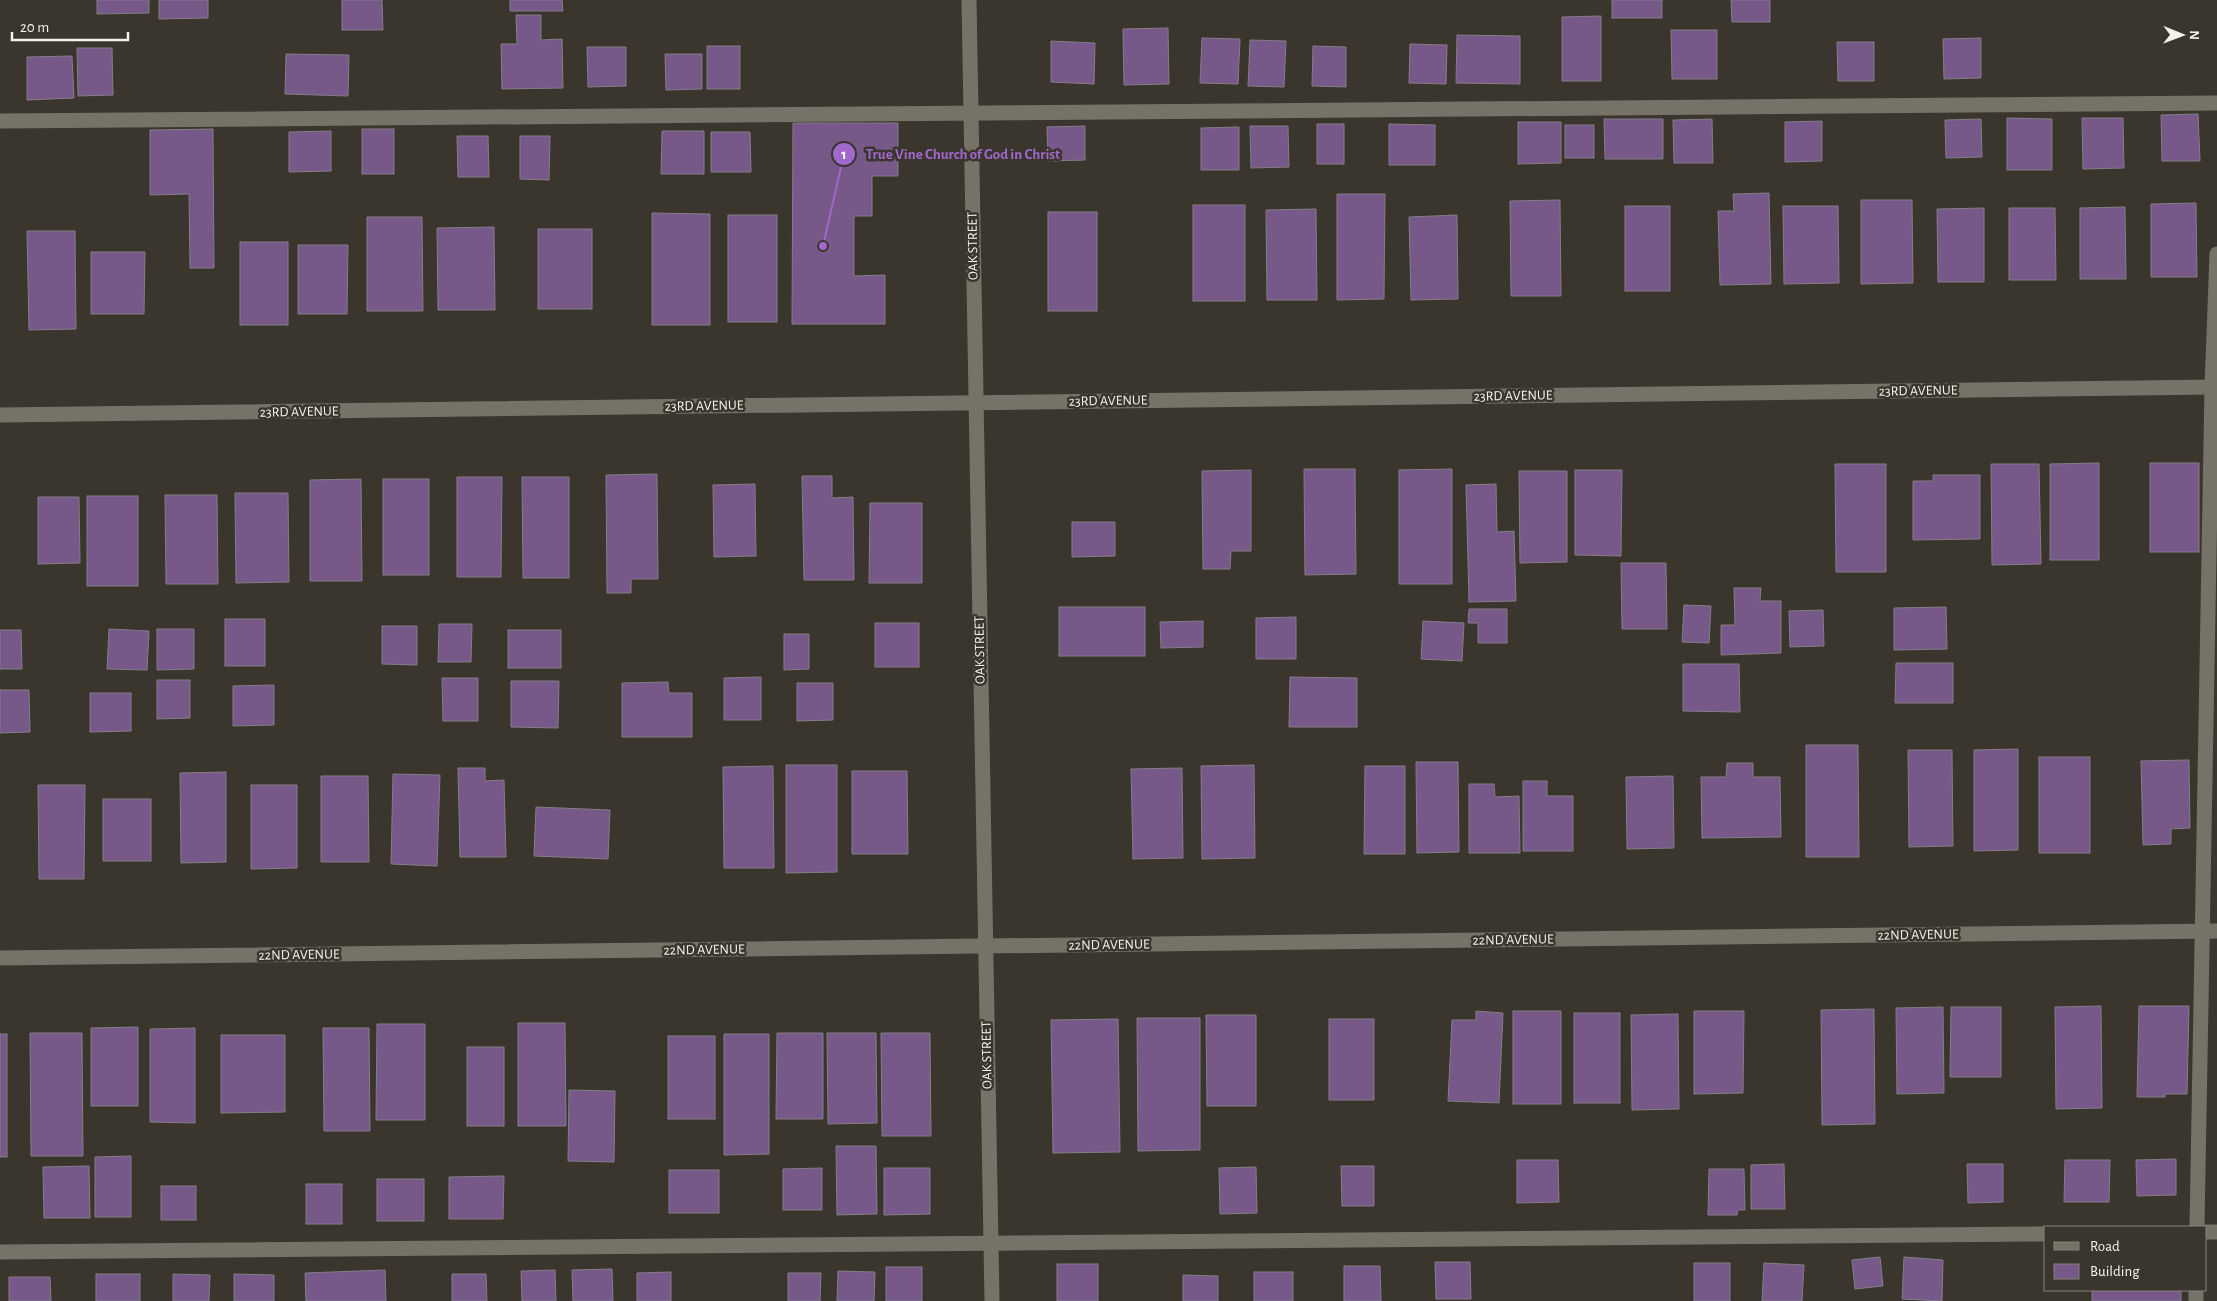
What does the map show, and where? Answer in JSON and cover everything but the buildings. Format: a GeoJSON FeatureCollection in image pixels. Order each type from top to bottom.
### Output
{"type":"FeatureCollection","features":[{"type":"Feature","properties":{"kind":"street","name":"OAK STREET"},"geometry":{"type":"LineString","coordinates":[[969,0],[992,1301]]}},
{"type":"Feature","properties":{"kind":"street"},"geometry":{"type":"LineString","coordinates":[[0,121],[2217,103]]}},
{"type":"Feature","properties":{"kind":"street"},"geometry":{"type":"LineString","coordinates":[[2197,1226],[2210,932],[2217,254]]}},
{"type":"Feature","properties":{"kind":"street","name":"23RD AVENUE"},"geometry":{"type":"LineString","coordinates":[[0,415],[2215,387]]}},
{"type":"Feature","properties":{"kind":"street","name":"22ND AVENUE"},"geometry":{"type":"LineString","coordinates":[[0,958],[2210,932]]}},
{"type":"Feature","properties":{"kind":"street"},"geometry":{"type":"LineString","coordinates":[[0,1252],[2044,1234]]}},
{"type":"Feature","properties":{"kind":"place","name":"True Vine Church of God in Christ"},"geometry":{"type":"Point","coordinates":[823,246]}}]}
